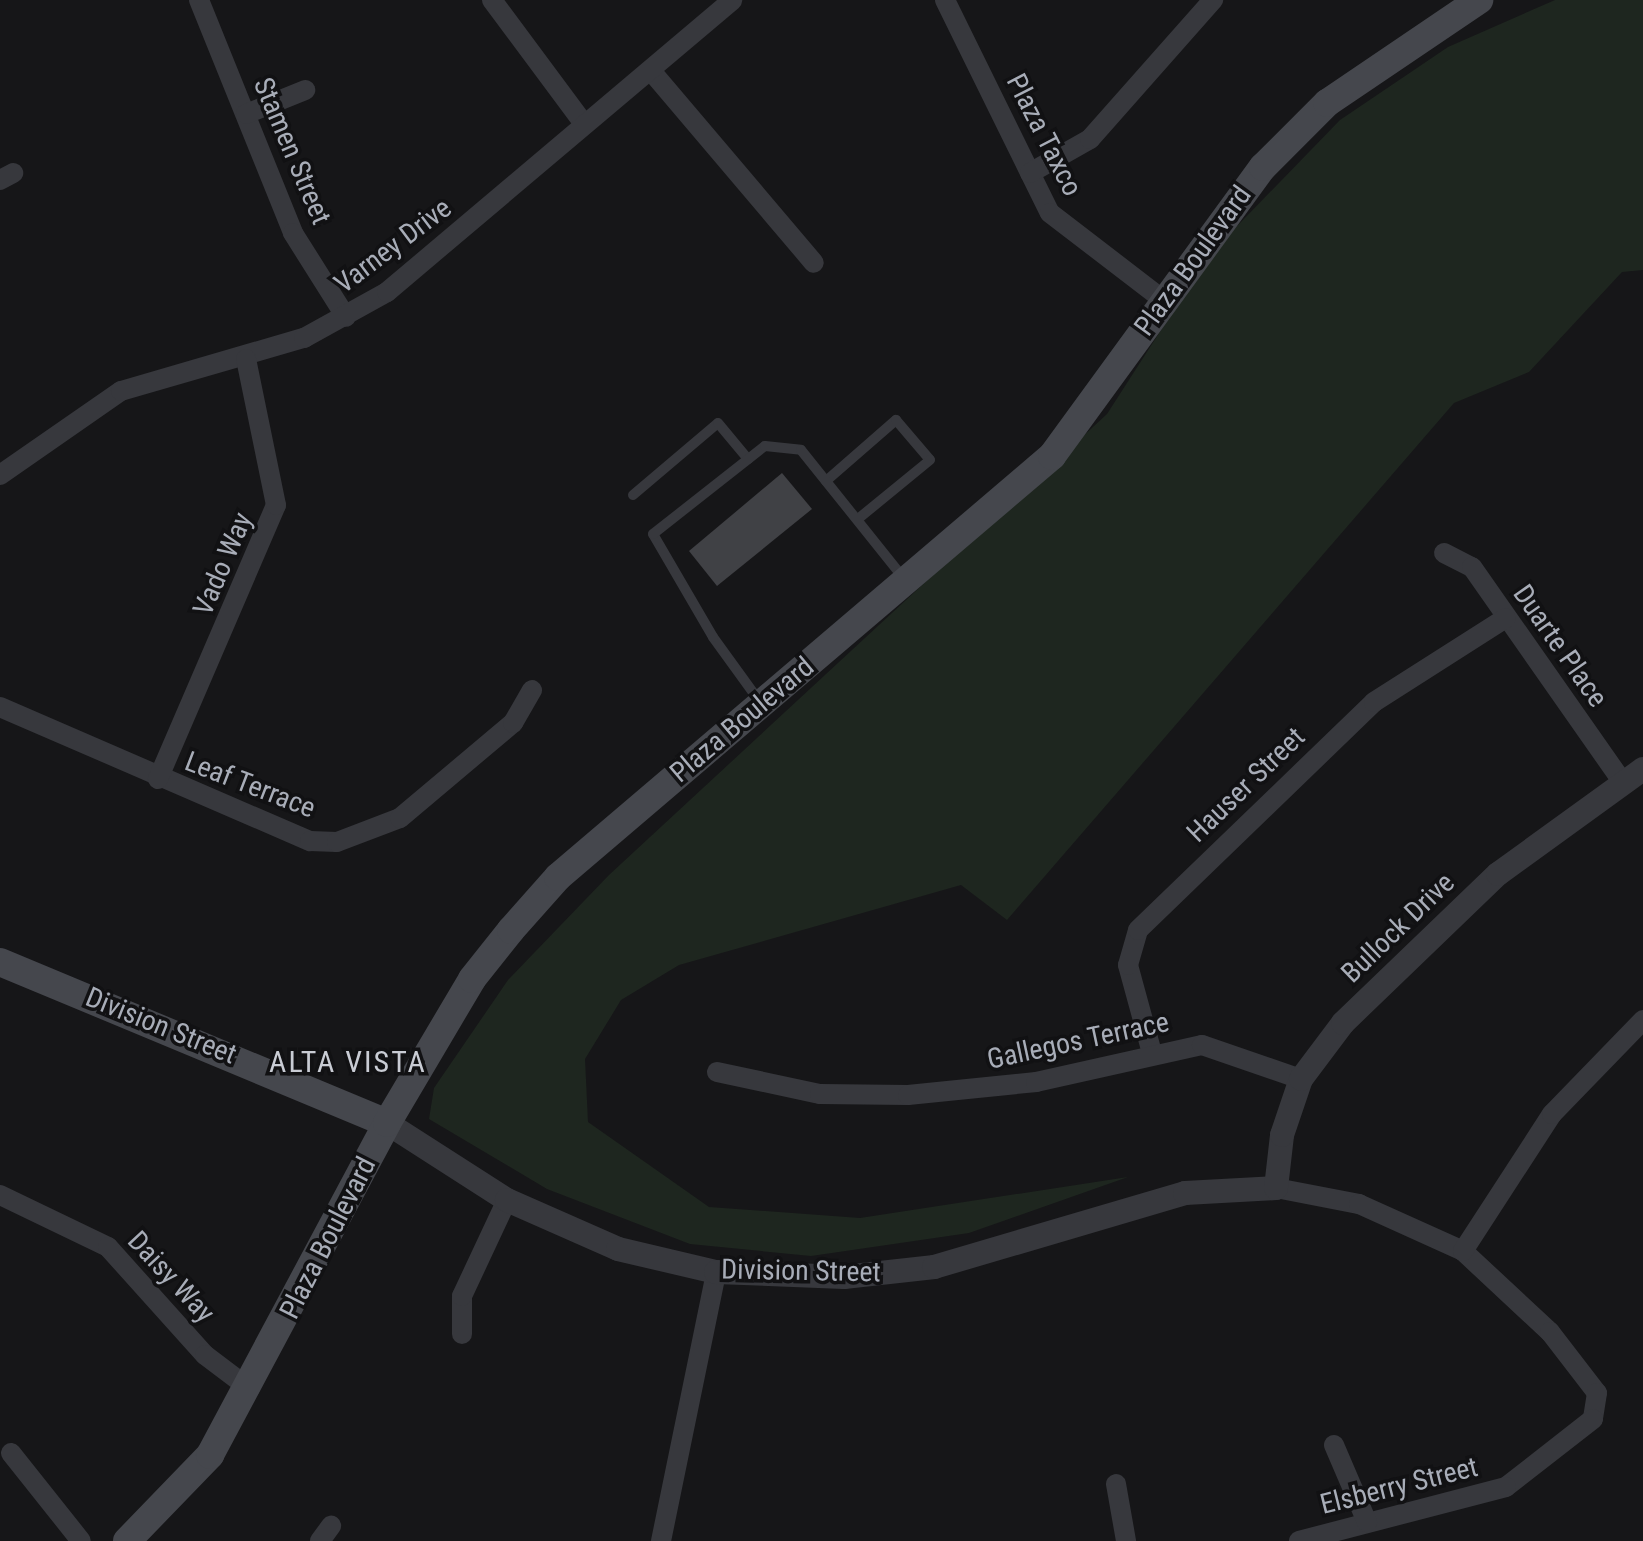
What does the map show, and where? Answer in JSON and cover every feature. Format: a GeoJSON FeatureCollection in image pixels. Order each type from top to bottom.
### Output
{"type":"FeatureCollection","features":[{"type":"Feature","properties":{"kind":"main road","name":"Plaza Boulevard"},"geometry":{"type":"LineString","coordinates":[[127,1541],[168,1506],[210,1455],[250,1389],[387,1123],[472,979],[520,919],[558,877],[907,583],[1052,456],[1162,299],[1255,176],[1327,103],[1479,0]]}},
{"type":"Feature","properties":{"kind":"main road","name":"Division Street"},"geometry":{"type":"LineString","coordinates":[[0,962],[387,1123]]}},
{"type":"Feature","properties":{"kind":"street","name":"Stamen Street"},"geometry":{"type":"LineString","coordinates":[[199,0],[293,233],[346,317]]}},
{"type":"Feature","properties":{"kind":"street"},"geometry":{"type":"LineString","coordinates":[[492,0],[584,124]]}},
{"type":"Feature","properties":{"kind":"street","name":"Varney Drive"},"geometry":{"type":"LineString","coordinates":[[0,475],[121,391],[246,359],[346,317],[387,292],[584,124],[652,72],[732,0]]}},
{"type":"Feature","properties":{"kind":"street","name":"Plaza Taxco"},"geometry":{"type":"LineString","coordinates":[[945,0],[1050,213],[1081,243],[1162,299]]}},
{"type":"Feature","properties":{"kind":"street"},"geometry":{"type":"LineString","coordinates":[[1030,173],[1090,139],[1213,0]]}},
{"type":"Feature","properties":{"kind":"street"},"geometry":{"type":"LineString","coordinates":[[652,72],[814,263]]}},
{"type":"Feature","properties":{"kind":"street"},"geometry":{"type":"LineString","coordinates":[[246,114],[305,90]]}},
{"type":"Feature","properties":{"kind":"street","name":"Vado Way"},"geometry":{"type":"LineString","coordinates":[[158,779],[274,519],[246,359]]}},
{"type":"Feature","properties":{"kind":"street","name":"Duarte Place"},"geometry":{"type":"LineString","coordinates":[[1444,553],[1472,567],[1506,618],[1632,775]]}},
{"type":"Feature","properties":{"kind":"street","name":"Hauser Street"},"geometry":{"type":"LineString","coordinates":[[1152,1053],[1128,965],[1138,930],[1374,702],[1506,618]]}},
{"type":"Feature","properties":{"kind":"street","name":"Leaf Terrace"},"geometry":{"type":"LineString","coordinates":[[0,707],[158,779],[310,841],[350,840],[400,818],[513,723],[532,690]]}},
{"type":"Feature","properties":{"kind":"street","name":"Bullock Drive"},"geometry":{"type":"LineString","coordinates":[[1276,1188],[1282,1135],[1301,1079],[1343,1023],[1498,874],[1632,775]]}},
{"type":"Feature","properties":{"kind":"street"},"geometry":{"type":"LineString","coordinates":[[1463,1251],[1552,1114],[1643,1020]]}},
{"type":"Feature","properties":{"kind":"street","name":"Gallegos Terrace"},"geometry":{"type":"LineString","coordinates":[[717,1072],[820,1094],[908,1095],[1036,1082],[1152,1053],[1225,1047],[1301,1079]]}},
{"type":"Feature","properties":{"kind":"street","name":"Division Street"},"geometry":{"type":"LineString","coordinates":[[387,1123],[507,1200],[618,1249],[716,1272],[844,1277],[934,1267],[1185,1193],[1276,1188],[1359,1204],[1463,1251],[1594,1380]]}},
{"type":"Feature","properties":{"kind":"street","name":"Daisy Way"},"geometry":{"type":"LineString","coordinates":[[0,1195],[108,1247],[205,1355],[250,1389]]}},
{"type":"Feature","properties":{"kind":"street"},"geometry":{"type":"LineString","coordinates":[[462,1334],[462,1296],[507,1200]]}},
{"type":"Feature","properties":{"kind":"street"},"geometry":{"type":"LineString","coordinates":[[661,1541],[716,1272]]}},
{"type":"Feature","properties":{"kind":"street","name":"Elsberry Street"},"geometry":{"type":"LineString","coordinates":[[1299,1541],[1506,1487],[1593,1419],[1594,1380]]}},
{"type":"Feature","properties":{"kind":"street"},"geometry":{"type":"LineString","coordinates":[[1334,1445],[1367,1522]]}},
{"type":"Feature","properties":{"kind":"street"},"geometry":{"type":"LineString","coordinates":[[11,1453],[81,1541]]}},
{"type":"Feature","properties":{"kind":"street"},"geometry":{"type":"LineString","coordinates":[[1116,1484],[1126,1541]]}},
{"type":"Feature","properties":{"kind":"lane"},"geometry":{"type":"LineString","coordinates":[[826,481],[896,420],[930,460],[858,519]]}},
{"type":"Feature","properties":{"kind":"lane"},"geometry":{"type":"LineString","coordinates":[[633,495],[718,423],[748,459]]}},
{"type":"Feature","properties":{"kind":"lane"},"geometry":{"type":"LineString","coordinates":[[761,703],[713,637],[653,534],[765,446],[801,450],[907,583]]}},
{"type":"Feature","properties":{"kind":"shaded area"},"geometry":{"type":"Polygon","coordinates":[[[1555,0],[1643,0],[1643,270],[1622,272],[1529,372],[1454,403],[1007,920],[961,885],[679,965],[621,1000],[585,1059],[588,1122],[709,1207],[860,1218],[1128,1177],[969,1233],[811,1256],[690,1244],[547,1189],[429,1119],[434,1088],[508,980],[609,875],[1107,414],[1210,254],[1340,120],[1448,47],[1555,0]]]}},
{"type":"Feature","properties":{"kind":"building"},"geometry":{"type":"Polygon","coordinates":[[[782,473],[812,509],[717,586],[689,551],[782,473]]]}},
{"type":"Feature","properties":{"kind":"district","name":"ALTA VISTA"},"geometry":{"type":"Point","coordinates":[348,1062]}}]}
